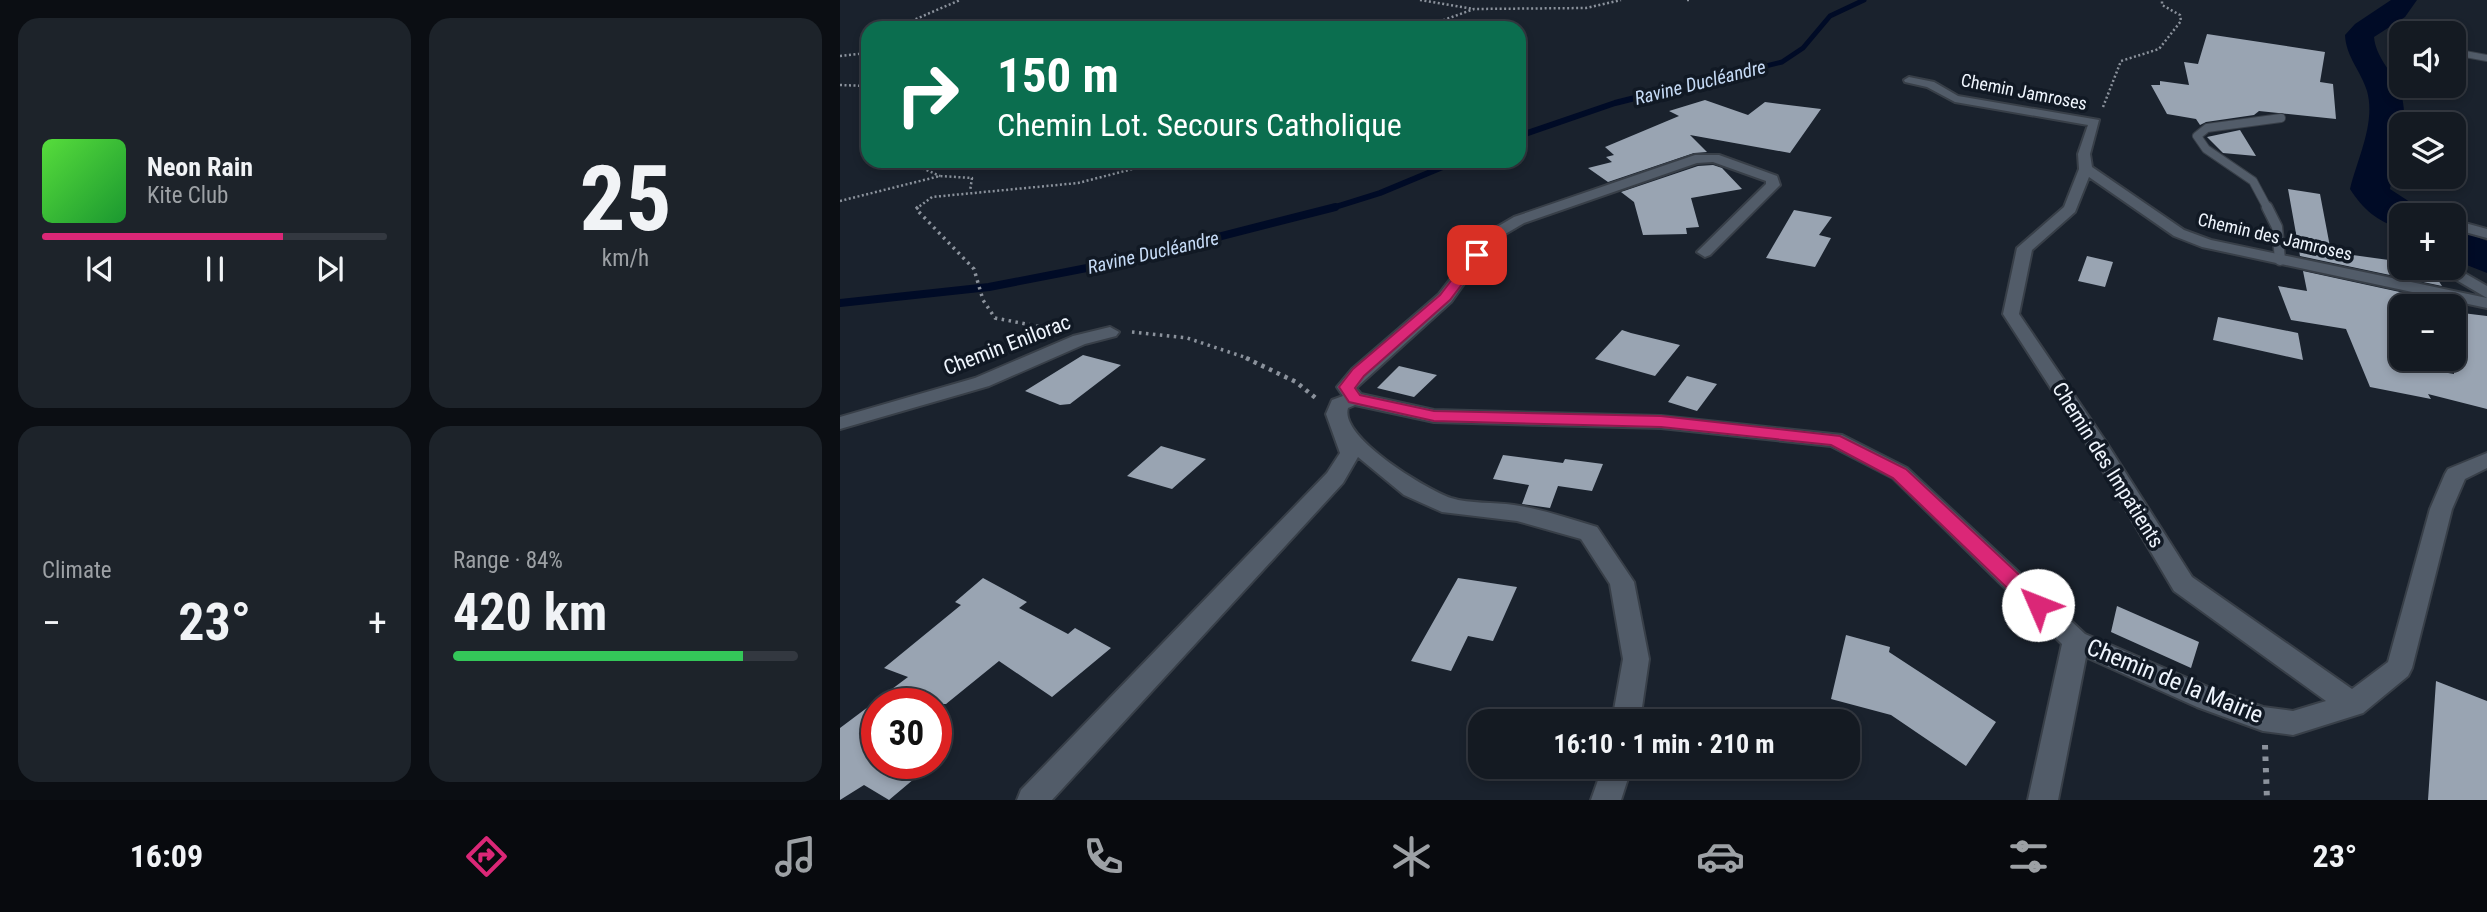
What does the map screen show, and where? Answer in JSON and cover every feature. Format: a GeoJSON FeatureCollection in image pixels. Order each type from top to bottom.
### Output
{"type":"FeatureCollection","features":[{"type":"Feature","properties":{"kind":"street","name":"Chemin Jamroses"},"geometry":{"type":"LineString","coordinates":[[1909,80],[1930,84],[1955,99],[2095,123]]}},
{"type":"Feature","properties":{"kind":"street"},"geometry":{"type":"LineString","coordinates":[[2085,169],[2084,154],[2095,123]]}},
{"type":"Feature","properties":{"kind":"street"},"geometry":{"type":"LineString","coordinates":[[1032,800],[1335,478],[1350,453],[1336,414],[1339,404],[1354,399],[1346,387],[1445,298],[1490,237],[1519,220],[1695,159],[1714,158],[1772,179],[1773,185],[1705,252]]}},
{"type":"Feature","properties":{"kind":"street","name":"Chemin des Jamroses"},"geometry":{"type":"LineString","coordinates":[[2085,169],[2179,233],[2207,244],[2487,303]]}},
{"type":"Feature","properties":{"kind":"street","name":"Chemin des Impatients"},"geometry":{"type":"LineString","coordinates":[[2085,169],[2070,209],[2025,248],[2011,314],[2099,447],[2183,584],[2353,705]]}},
{"type":"Feature","properties":{"kind":"street"},"geometry":{"type":"LineString","coordinates":[[2466,228],[2487,234]]}},
{"type":"Feature","properties":{"kind":"street"},"geometry":{"type":"LineString","coordinates":[[2465,280],[2487,293]]}},
{"type":"Feature","properties":{"kind":"street","name":"Chemin Enilorac"},"geometry":{"type":"LineString","coordinates":[[840,423],[982,382],[1079,340],[1110,332]]}},
{"type":"Feature","properties":{"kind":"street","name":"Chemin de la Mairie"},"geometry":{"type":"LineString","coordinates":[[1354,399],[1434,416],[1661,422],[1835,440],[1900,473],[2076,641],[2207,699],[2263,719],[2293,723],[2353,705],[2399,668],[2446,497],[2456,474],[2487,460]]}},
{"type":"Feature","properties":{"kind":"street"},"geometry":{"type":"LineString","coordinates":[[1346,436],[1412,489],[1450,506],[1517,513],[1589,533],[1622,582],[1636,659],[1628,709]]}},
{"type":"Feature","properties":{"kind":"street","name":"Chemin de la Mairie"},"geometry":{"type":"LineString","coordinates":[[2043,800],[2076,641]]}},
{"type":"Feature","properties":{"kind":"street"},"geometry":{"type":"LineString","coordinates":[[1606,800],[1613,779]]}},
{"type":"Feature","properties":{"kind":"lane"},"geometry":{"type":"LineString","coordinates":[[2466,54],[2487,58]]}},
{"type":"Feature","properties":{"kind":"lane"},"geometry":{"type":"LineString","coordinates":[[2280,260],[2277,227],[2253,181],[2206,149],[2197,136],[2207,128],[2281,118]]}},
{"type":"Feature","properties":{"kind":"path"},"geometry":{"type":"LineString","coordinates":[[907,21],[941,10],[960,0]]}},
{"type":"Feature","properties":{"kind":"path"},"geometry":{"type":"LineString","coordinates":[[1420,0],[1474,9],[1586,8],[1621,0]]}},
{"type":"Feature","properties":{"kind":"path"},"geometry":{"type":"LineString","coordinates":[[2095,123],[2110,94],[2121,61],[2159,49],[2181,21],[2180,15],[2162,5],[2162,0]]}},
{"type":"Feature","properties":{"kind":"path"},"geometry":{"type":"LineString","coordinates":[[1441,21],[1474,9]]}},
{"type":"Feature","properties":{"kind":"path"},"geometry":{"type":"LineString","coordinates":[[840,56],[861,54]]}},
{"type":"Feature","properties":{"kind":"path"},"geometry":{"type":"LineString","coordinates":[[840,85],[861,86]]}},
{"type":"Feature","properties":{"kind":"path"},"geometry":{"type":"LineString","coordinates":[[922,168],[940,176]]}},
{"type":"Feature","properties":{"kind":"path"},"geometry":{"type":"LineString","coordinates":[[840,201],[940,176],[972,178],[970,191],[1023,190],[1078,183],[1137,168]]}},
{"type":"Feature","properties":{"kind":"path"},"geometry":{"type":"LineString","coordinates":[[2263,719],[2267,800]]}},
{"type":"Feature","properties":{"kind":"building"},"geometry":{"type":"Polygon","coordinates":[[[2207,34],[2325,52],[2320,82],[2333,84],[2336,119],[2259,111],[2254,115],[2200,125],[2196,119],[2167,114],[2151,85],[2160,85],[2160,81],[2189,85],[2184,62],[2198,64],[2207,34]]]}},
{"type":"Feature","properties":{"kind":"building"},"geometry":{"type":"Polygon","coordinates":[[[1705,100],[1748,115],[1765,102],[1821,109],[1790,153],[1690,135],[1707,152],[1694,153],[1608,182],[1588,168],[1612,162],[1606,157],[1614,155],[1605,147],[1679,116],[1669,111],[1705,100]]]}},
{"type":"Feature","properties":{"kind":"building"},"geometry":{"type":"Polygon","coordinates":[[[2240,130],[2256,156],[2223,153],[2207,137],[2240,130]]]}},
{"type":"Feature","properties":{"kind":"building"},"geometry":{"type":"Polygon","coordinates":[[[1713,165],[1722,168],[1742,189],[1691,198],[1699,227],[1686,228],[1687,234],[1643,235],[1634,202],[1621,192],[1698,166],[1713,165]]]}},
{"type":"Feature","properties":{"kind":"building"},"geometry":{"type":"Polygon","coordinates":[[[2288,189],[2320,194],[2331,252],[2389,260],[2389,275],[2300,256],[2288,189]]]}},
{"type":"Feature","properties":{"kind":"building"},"geometry":{"type":"Polygon","coordinates":[[[1794,210],[1832,217],[1819,235],[1831,238],[1815,267],[1766,258],[1794,210]]]}},
{"type":"Feature","properties":{"kind":"building"},"geometry":{"type":"Polygon","coordinates":[[[2087,256],[2113,262],[2105,287],[2078,281],[2087,256]]]}},
{"type":"Feature","properties":{"kind":"building"},"geometry":{"type":"Polygon","coordinates":[[[2303,271],[2409,294],[2389,294],[2389,371],[2436,371],[2454,374],[2454,371],[2466,371],[2466,313],[2487,316],[2487,409],[2428,394],[2431,399],[2370,387],[2346,329],[2291,320],[2278,286],[2307,291],[2303,271]]]}},
{"type":"Feature","properties":{"kind":"building"},"geometry":{"type":"Polygon","coordinates":[[[2414,280],[2438,280],[2442,286],[2414,280]]]}},
{"type":"Feature","properties":{"kind":"building"},"geometry":{"type":"Polygon","coordinates":[[[2218,317],[2298,333],[2303,360],[2213,340],[2218,317]]]}},
{"type":"Feature","properties":{"kind":"building"},"geometry":{"type":"Polygon","coordinates":[[[1622,330],[1680,345],[1655,376],[1595,359],[1622,330]]]}},
{"type":"Feature","properties":{"kind":"building"},"geometry":{"type":"Polygon","coordinates":[[[1083,355],[1121,365],[1070,404],[1060,405],[1025,391],[1083,355]]]}},
{"type":"Feature","properties":{"kind":"building"},"geometry":{"type":"Polygon","coordinates":[[[1399,366],[1437,375],[1414,397],[1377,388],[1399,366]]]}},
{"type":"Feature","properties":{"kind":"building"},"geometry":{"type":"Polygon","coordinates":[[[1687,376],[1717,384],[1697,411],[1668,402],[1687,376]]]}},
{"type":"Feature","properties":{"kind":"building"},"geometry":{"type":"Polygon","coordinates":[[[1161,446],[1206,459],[1172,489],[1127,476],[1161,446]]]}},
{"type":"Feature","properties":{"kind":"building"},"geometry":{"type":"Polygon","coordinates":[[[1503,455],[1563,463],[1565,459],[1603,464],[1592,491],[1558,486],[1550,508],[1522,504],[1529,485],[1493,479],[1503,455]]]}},
{"type":"Feature","properties":{"kind":"building"},"geometry":{"type":"Polygon","coordinates":[[[983,578],[1027,602],[1019,608],[1068,634],[1075,628],[1111,648],[1052,697],[999,661],[952,699],[952,688],[893,688],[908,677],[884,668],[961,605],[955,602],[983,578]]]}},
{"type":"Feature","properties":{"kind":"building"},"geometry":{"type":"Polygon","coordinates":[[[1458,578],[1517,587],[1493,641],[1468,636],[1451,671],[1411,661],[1458,578]]]}},
{"type":"Feature","properties":{"kind":"building"},"geometry":{"type":"Polygon","coordinates":[[[2117,606],[2199,642],[2191,668],[2111,632],[2117,606]]]}},
{"type":"Feature","properties":{"kind":"building"},"geometry":{"type":"Polygon","coordinates":[[[1846,635],[1890,647],[1889,652],[1996,722],[1966,766],[1891,715],[1831,699],[1846,635]]]}},
{"type":"Feature","properties":{"kind":"building"},"geometry":{"type":"Polygon","coordinates":[[[2436,681],[2487,701],[2487,800],[2428,800],[2436,681]]]}},
{"type":"Feature","properties":{"kind":"building"},"geometry":{"type":"Polygon","coordinates":[[[861,712],[861,779],[914,779],[889,800],[864,785],[840,800],[840,728],[861,712]]]}},
{"type":"Feature","properties":{"kind":"waterway","name":"Ravine Ducléandre"},"geometry":{"type":"LineString","coordinates":[[1660,92],[1782,62],[1803,48],[1830,16],[1864,0]]}},
{"type":"Feature","properties":{"kind":"waterway"},"geometry":{"type":"LineString","coordinates":[[2389,207],[2377,199],[2370,189],[2384,131],[2386,108],[2385,96],[2362,52],[2359,35],[2390,15],[2404,0]]}},
{"type":"Feature","properties":{"kind":"waterway","name":"Ravine Ducléandre"},"geometry":{"type":"LineString","coordinates":[[1526,134],[1615,103],[1667,90]]}},
{"type":"Feature","properties":{"kind":"waterway","name":"Ravine Ducléandre"},"geometry":{"type":"LineString","coordinates":[[1329,209],[1380,193],[1440,168]]}},
{"type":"Feature","properties":{"kind":"waterway","name":"Ravine Ducléandre"},"geometry":{"type":"LineString","coordinates":[[840,303],[989,287],[1128,260],[1335,207]]}},
{"type":"Feature","properties":{"kind":"waterway"},"geometry":{"type":"LineString","coordinates":[[2466,248],[2487,259]]}},
{"type":"Feature","properties":{"kind":"route"},"geometry":{"type":"LineString","coordinates":[[1477,255],[1445,298],[1346,387],[1354,399],[1434,416],[1661,422],[1835,440],[1900,473],[2038,605]]}}]}
